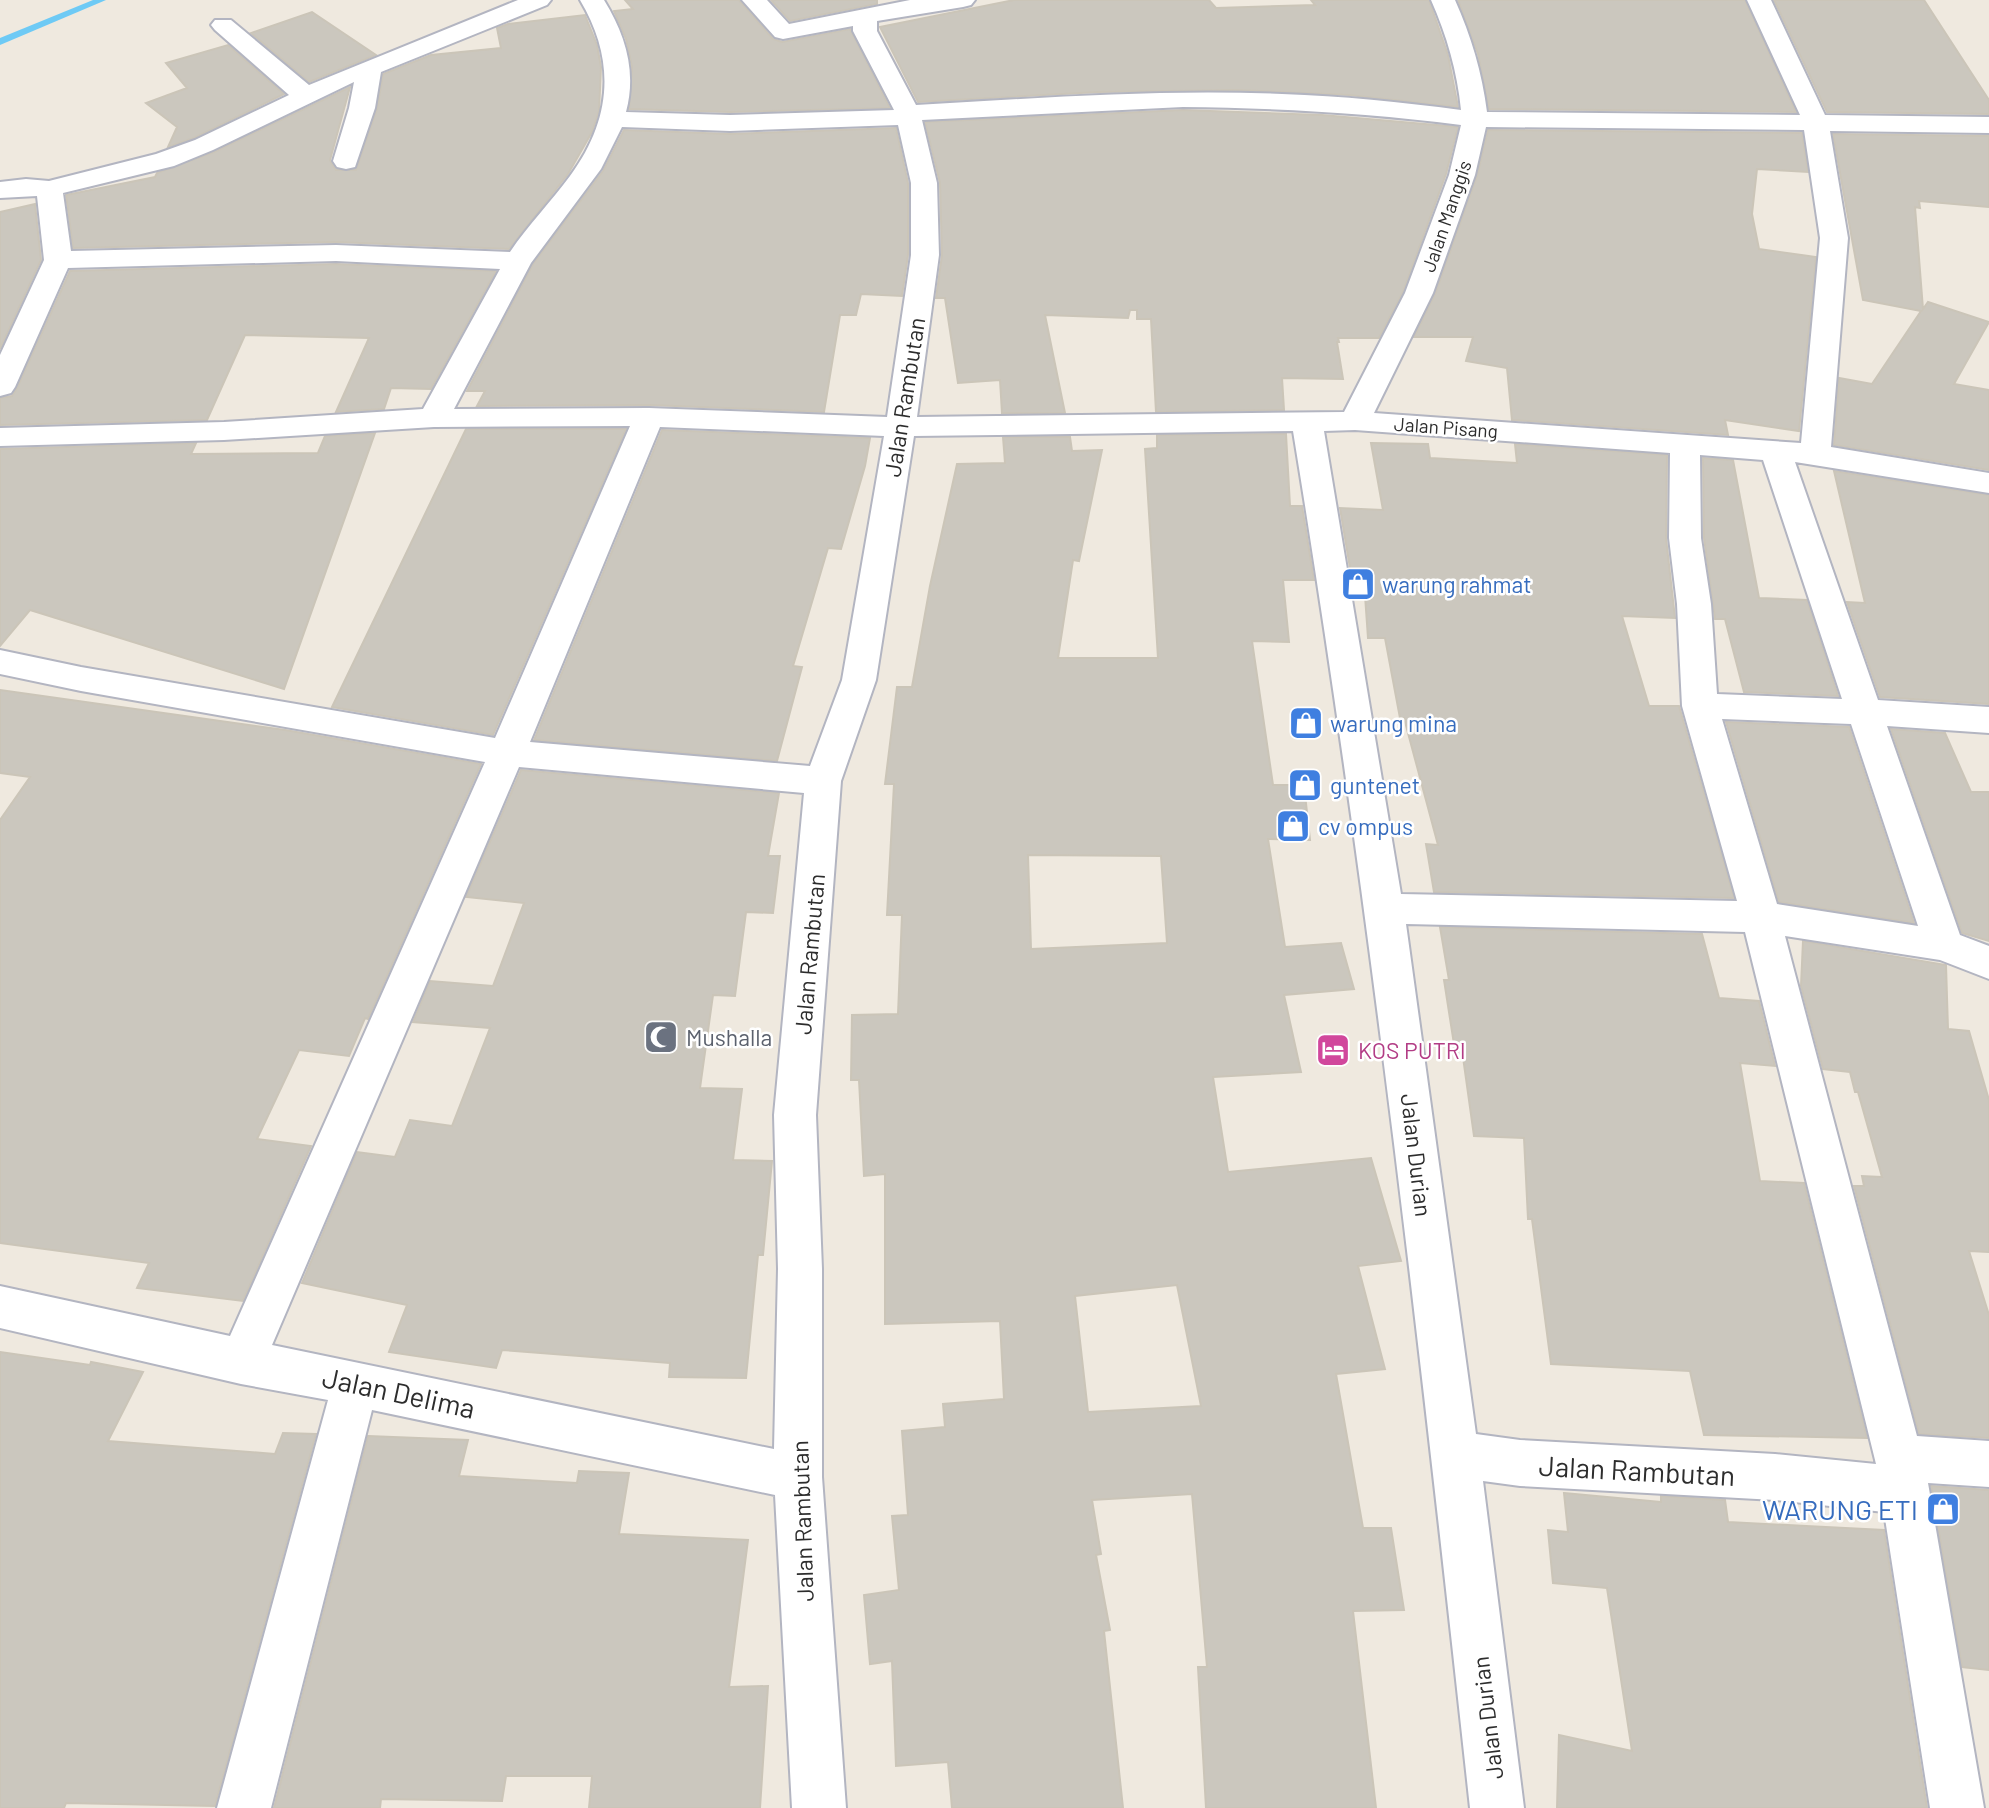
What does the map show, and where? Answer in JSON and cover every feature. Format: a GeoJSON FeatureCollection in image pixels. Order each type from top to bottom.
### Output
{"type":"FeatureCollection","features":[{"type":"Feature","properties":{"kind":"street"},"geometry":{"type":"LineString","coordinates":[[0,190],[26,187],[49,189],[165,160],[204,145],[369,68],[539,0]]}},
{"type":"Feature","properties":{"kind":"street"},"geometry":{"type":"LineString","coordinates":[[434,418],[519,261],[588,169],[613,119],[619,69],[608,28],[592,0]]}},
{"type":"Feature","properties":{"kind":"street"},"geometry":{"type":"LineString","coordinates":[[754,0],[783,32],[865,17],[880,11],[963,0]]}},
{"type":"Feature","properties":{"kind":"street","name":"Jalan Manggis"},"geometry":{"type":"LineString","coordinates":[[1354,421],[1419,293],[1462,174],[1475,119],[1470,78],[1455,27],[1443,0]]}},
{"type":"Feature","properties":{"kind":"street"},"geometry":{"type":"LineString","coordinates":[[1759,0],[1816,123],[1834,237],[1815,454]]}},
{"type":"Feature","properties":{"kind":"street","name":"Jalan Rambutan"},"geometry":{"type":"LineString","coordinates":[[819,1808],[797,1477],[800,1269],[795,1115],[823,781],[859,680],[925,255],[924,183],[908,115],[865,32],[865,17]]}},
{"type":"Feature","properties":{"kind":"street"},"geometry":{"type":"LineString","coordinates":[[223,25],[306,96]]}},
{"type":"Feature","properties":{"kind":"street"},"geometry":{"type":"LineString","coordinates":[[346,161],[359,120],[369,68]]}},
{"type":"Feature","properties":{"kind":"street"},"geometry":{"type":"LineString","coordinates":[[613,119],[730,123],[908,115],[1058,104],[1225,100],[1371,106],[1475,119],[1989,125]]}},
{"type":"Feature","properties":{"kind":"street"},"geometry":{"type":"LineString","coordinates":[[0,387],[58,260],[49,189]]}},
{"type":"Feature","properties":{"kind":"street"},"geometry":{"type":"LineString","coordinates":[[58,260],[336,253],[519,261]]}},
{"type":"Feature","properties":{"kind":"street"},"geometry":{"type":"LineString","coordinates":[[241,1362],[507,753],[649,417]]}},
{"type":"Feature","properties":{"kind":"street","name":"Jalan Pisang"},"geometry":{"type":"LineString","coordinates":[[0,437],[224,431],[434,418],[649,417],[899,426],[1354,421],[1775,450],[1815,454],[1989,484]]}},
{"type":"Feature","properties":{"kind":"street","name":"Jalan Durian"},"geometry":{"type":"LineString","coordinates":[[1307,421],[1386,909],[1456,1454],[1497,1808]]}},
{"type":"Feature","properties":{"kind":"street"},"geometry":{"type":"LineString","coordinates":[[1685,444],[1685,538],[1694,604],[1700,706],[1761,918],[1902,1475],[1956,1808]]}},
{"type":"Feature","properties":{"kind":"street"},"geometry":{"type":"LineString","coordinates":[[1775,450],[1944,945]]}},
{"type":"Feature","properties":{"kind":"street"},"geometry":{"type":"LineString","coordinates":[[0,662],[81,680],[507,753],[823,781]]}},
{"type":"Feature","properties":{"kind":"street"},"geometry":{"type":"LineString","coordinates":[[1700,706],[1989,720]]}},
{"type":"Feature","properties":{"kind":"street"},"geometry":{"type":"LineString","coordinates":[[1386,909],[1761,918],[1944,945],[1989,963]]}},
{"type":"Feature","properties":{"kind":"street","name":"Jalan Delima"},"geometry":{"type":"LineString","coordinates":[[0,1307],[241,1362],[356,1382],[797,1477]]}},
{"type":"Feature","properties":{"kind":"street"},"geometry":{"type":"LineString","coordinates":[[244,1808],[356,1382]]}},
{"type":"Feature","properties":{"kind":"street","name":"Jalan Rambutan"},"geometry":{"type":"LineString","coordinates":[[1456,1454],[1520,1463],[1775,1477],[1902,1475],[1989,1464]]}},
{"type":"Feature","properties":{"kind":"building"},"geometry":{"type":"Polygon","coordinates":[[[625,0],[739,0],[773,39],[782,42],[850,29],[890,108],[730,112],[629,109],[632,67],[626,39],[614,11],[633,9],[625,0]]]}},
{"type":"Feature","properties":{"kind":"building"},"geometry":{"type":"Polygon","coordinates":[[[771,0],[877,0],[877,4],[790,21],[771,0]]]}},
{"type":"Feature","properties":{"kind":"building"},"geometry":{"type":"Polygon","coordinates":[[[1014,0],[1209,0],[1216,8],[1315,5],[1311,0],[1429,0],[1448,55],[1458,107],[1349,95],[1236,90],[1099,92],[918,102],[880,27],[1014,0]]]}},
{"type":"Feature","properties":{"kind":"building"},"geometry":{"type":"Polygon","coordinates":[[[1458,0],[1745,0],[1796,112],[1489,109],[1478,54],[1458,0]]]}},
{"type":"Feature","properties":{"kind":"building"},"geometry":{"type":"Polygon","coordinates":[[[1774,0],[1924,0],[1989,100],[1989,114],[1827,112],[1774,0]]]}},
{"type":"Feature","properties":{"kind":"building"},"geometry":{"type":"Polygon","coordinates":[[[312,12],[376,55],[309,82],[251,33],[312,12]]]}},
{"type":"Feature","properties":{"kind":"building"},"geometry":{"type":"Polygon","coordinates":[[[585,15],[597,45],[601,67],[599,111],[592,132],[568,174],[509,249],[336,242],[73,248],[66,195],[155,177],[157,173],[214,152],[350,87],[330,160],[336,170],[356,170],[377,109],[383,74],[431,55],[501,48],[497,28],[508,24],[585,15]]]}},
{"type":"Feature","properties":{"kind":"building"},"geometry":{"type":"Polygon","coordinates":[[[228,45],[284,94],[194,138],[168,147],[177,127],[146,103],[187,88],[166,63],[228,45]]]}},
{"type":"Feature","properties":{"kind":"building"},"geometry":{"type":"Polygon","coordinates":[[[1183,110],[1322,115],[1458,127],[1446,174],[1403,292],[1379,338],[1338,338],[1343,379],[1282,378],[1284,410],[1156,412],[1151,319],[1137,319],[1137,310],[1130,310],[1128,318],[1045,315],[1065,413],[1002,413],[1000,380],[958,383],[945,298],[936,298],[942,255],[940,183],[925,122],[1183,110]]]}},
{"type":"Feature","properties":{"kind":"building"},"geometry":{"type":"Polygon","coordinates":[[[896,128],[908,183],[908,255],[902,296],[861,294],[856,315],[840,315],[824,412],[649,405],[477,406],[485,391],[467,391],[533,264],[603,171],[624,130],[730,134],[896,128]]]}},
{"type":"Feature","properties":{"kind":"building"},"geometry":{"type":"Polygon","coordinates":[[[1488,130],[1802,133],[1808,172],[1757,169],[1752,214],[1759,249],[1816,257],[1799,431],[1725,420],[1728,435],[1512,420],[1507,368],[1466,361],[1473,337],[1414,337],[1435,294],[1477,176],[1488,130]]]}},
{"type":"Feature","properties":{"kind":"building"},"geometry":{"type":"Polygon","coordinates":[[[1833,134],[1989,136],[1989,207],[1919,201],[1920,208],[1915,207],[1923,309],[1928,302],[1989,322],[1954,384],[1989,390],[1989,470],[1834,445],[1839,378],[1872,384],[1921,311],[1863,300],[1833,134]]]}},
{"type":"Feature","properties":{"kind":"building"},"geometry":{"type":"Polygon","coordinates":[[[35,204],[41,260],[0,349],[0,212],[35,204]]]}},
{"type":"Feature","properties":{"kind":"building"},"geometry":{"type":"Polygon","coordinates":[[[336,264],[496,271],[431,389],[391,388],[384,409],[336,412],[369,338],[245,335],[207,420],[0,425],[0,398],[12,396],[17,388],[70,271],[336,264]]]}},
{"type":"Feature","properties":{"kind":"building"},"geometry":{"type":"Polygon","coordinates":[[[466,429],[626,429],[493,735],[332,707],[466,429]]]}},
{"type":"Feature","properties":{"kind":"building"},"geometry":{"type":"Polygon","coordinates":[[[662,430],[870,438],[865,466],[841,549],[828,548],[793,666],[802,667],[777,761],[534,740],[662,430]]]}},
{"type":"Feature","properties":{"kind":"building"},"geometry":{"type":"Polygon","coordinates":[[[375,433],[284,689],[30,610],[0,646],[0,449],[196,443],[191,454],[318,453],[325,436],[375,433]]]}},
{"type":"Feature","properties":{"kind":"building"},"geometry":{"type":"Polygon","coordinates":[[[1286,434],[1290,506],[1302,506],[1314,580],[1283,580],[1289,642],[1252,641],[1273,785],[1304,785],[1310,840],[1268,839],[1285,947],[1341,943],[1354,989],[1284,995],[1301,1072],[1213,1077],[1228,1172],[1371,1158],[1401,1261],[1358,1266],[1385,1369],[1336,1374],[1363,1528],[1391,1528],[1404,1610],[1353,1611],[1376,1808],[1206,1808],[1198,1667],[1207,1667],[1192,1494],[1092,1500],[1101,1554],[1096,1555],[1110,1630],[1104,1631],[1123,1808],[952,1808],[948,1762],[896,1766],[892,1661],[870,1664],[864,1595],[899,1590],[892,1516],[908,1515],[902,1431],[945,1427],[943,1404],[1004,1399],[1000,1321],[885,1324],[885,1174],[864,1176],[859,1080],[851,1080],[852,1015],[898,1014],[902,915],[887,915],[894,784],[885,784],[897,687],[912,687],[930,586],[957,464],[1005,463],[1003,437],[1070,437],[1072,451],[1102,450],[1079,561],[1073,560],[1058,658],[1158,658],[1145,449],[1157,448],[1157,435],[1286,434]],[[1028,855],[1031,949],[1167,943],[1161,856],[1028,855]],[[1177,1285],[1075,1296],[1088,1412],[1201,1406],[1177,1285]]]}},
{"type":"Feature","properties":{"kind":"building"},"geometry":{"type":"Polygon","coordinates":[[[1371,443],[1428,444],[1430,458],[1517,463],[1515,444],[1667,455],[1666,538],[1675,618],[1622,616],[1649,706],[1679,706],[1734,898],[1434,892],[1426,844],[1438,845],[1404,718],[1400,718],[1385,638],[1368,638],[1364,581],[1352,580],[1340,508],[1383,510],[1371,443]]]}},
{"type":"Feature","properties":{"kind":"building"},"geometry":{"type":"Polygon","coordinates":[[[1703,458],[1733,460],[1759,598],[1807,600],[1838,696],[1744,692],[1725,619],[1715,619],[1704,538],[1703,458]]]}},
{"type":"Feature","properties":{"kind":"building"},"geometry":{"type":"Polygon","coordinates":[[[1834,471],[1989,495],[1989,704],[1880,697],[1847,602],[1865,603],[1834,471]]]}},
{"type":"Feature","properties":{"kind":"building"},"geometry":{"type":"Polygon","coordinates":[[[0,690],[285,730],[481,764],[349,1056],[299,1050],[257,1139],[311,1146],[243,1301],[137,1288],[149,1263],[0,1243],[0,820],[30,777],[0,773],[0,690]]]}},
{"type":"Feature","properties":{"kind":"building"},"geometry":{"type":"Polygon","coordinates":[[[1726,722],[1849,727],[1914,923],[1779,902],[1726,722]]]}},
{"type":"Feature","properties":{"kind":"building"},"geometry":{"type":"Polygon","coordinates":[[[1891,729],[1945,733],[1971,792],[1989,792],[1989,941],[1962,933],[1891,729]]]}},
{"type":"Feature","properties":{"kind":"building"},"geometry":{"type":"Polygon","coordinates":[[[521,770],[779,793],[768,856],[780,856],[773,913],[746,912],[735,996],[713,995],[700,1088],[742,1089],[733,1160],[772,1161],[763,1255],[758,1255],[746,1378],[669,1377],[670,1363],[502,1350],[496,1368],[389,1352],[407,1305],[302,1283],[357,1152],[395,1157],[410,1120],[452,1126],[490,1028],[413,1022],[430,981],[493,986],[524,903],[466,897],[521,770]]]}},
{"type":"Feature","properties":{"kind":"building"},"geometry":{"type":"Polygon","coordinates":[[[1440,927],[1702,934],[1719,998],[1759,1001],[1775,1066],[1740,1063],[1760,1181],[1804,1183],[1867,1438],[1704,1435],[1690,1371],[1551,1364],[1532,1219],[1528,1219],[1524,1138],[1474,1136],[1463,1057],[1456,1057],[1444,980],[1449,980],[1440,927]]]}},
{"type":"Feature","properties":{"kind":"building"},"geometry":{"type":"Polygon","coordinates":[[[1803,941],[1946,965],[1948,1029],[1969,1031],[1989,1100],[1989,1252],[1969,1251],[1989,1315],[1989,1438],[1919,1434],[1854,1186],[1864,1186],[1862,1176],[1882,1177],[1850,1072],[1823,1069],[1801,986],[1803,941]]]}},
{"type":"Feature","properties":{"kind":"building"},"geometry":{"type":"Polygon","coordinates":[[[0,1352],[90,1365],[91,1362],[143,1372],[108,1441],[275,1454],[283,1433],[316,1434],[215,1806],[66,1803],[64,1808],[0,1808],[0,1352]]]}},
{"type":"Feature","properties":{"kind":"building"},"geometry":{"type":"Polygon","coordinates":[[[368,1436],[468,1440],[459,1476],[577,1483],[579,1471],[629,1473],[619,1534],[748,1540],[729,1687],[768,1686],[760,1808],[589,1808],[592,1776],[506,1776],[502,1801],[381,1799],[380,1808],[274,1808],[368,1436]]]}},
{"type":"Feature","properties":{"kind":"building"},"geometry":{"type":"Polygon","coordinates":[[[1931,1486],[1989,1490],[1989,1670],[1962,1667],[1931,1486]]]}},
{"type":"Feature","properties":{"kind":"building"},"geometry":{"type":"Polygon","coordinates":[[[1564,1493],[1661,1502],[1661,1496],[1725,1500],[1728,1522],[1884,1530],[1927,1808],[1557,1808],[1559,1735],[1632,1751],[1607,1588],[1553,1583],[1548,1530],[1568,1532],[1564,1493]]]}},
{"type":"Feature","properties":{"kind":"waterway"},"geometry":{"type":"LineString","coordinates":[[0,42],[101,0]]}},
{"type":"Feature","properties":{"kind":"place","name":"warung rahmat"},"geometry":{"type":"Point","coordinates":[1358,584]}},
{"type":"Feature","properties":{"kind":"place","name":"warung mina"},"geometry":{"type":"Point","coordinates":[1306,723]}},
{"type":"Feature","properties":{"kind":"place","name":"guntenet"},"geometry":{"type":"Point","coordinates":[1305,785]}},
{"type":"Feature","properties":{"kind":"place","name":"cv ompus"},"geometry":{"type":"Point","coordinates":[1293,826]}},
{"type":"Feature","properties":{"kind":"place","name":"Mushalla"},"geometry":{"type":"Point","coordinates":[661,1037]}},
{"type":"Feature","properties":{"kind":"place","name":"KOS PUTRI"},"geometry":{"type":"Point","coordinates":[1333,1050]}},
{"type":"Feature","properties":{"kind":"place","name":"WARUNG ETI"},"geometry":{"type":"Point","coordinates":[1943,1509]}}]}
